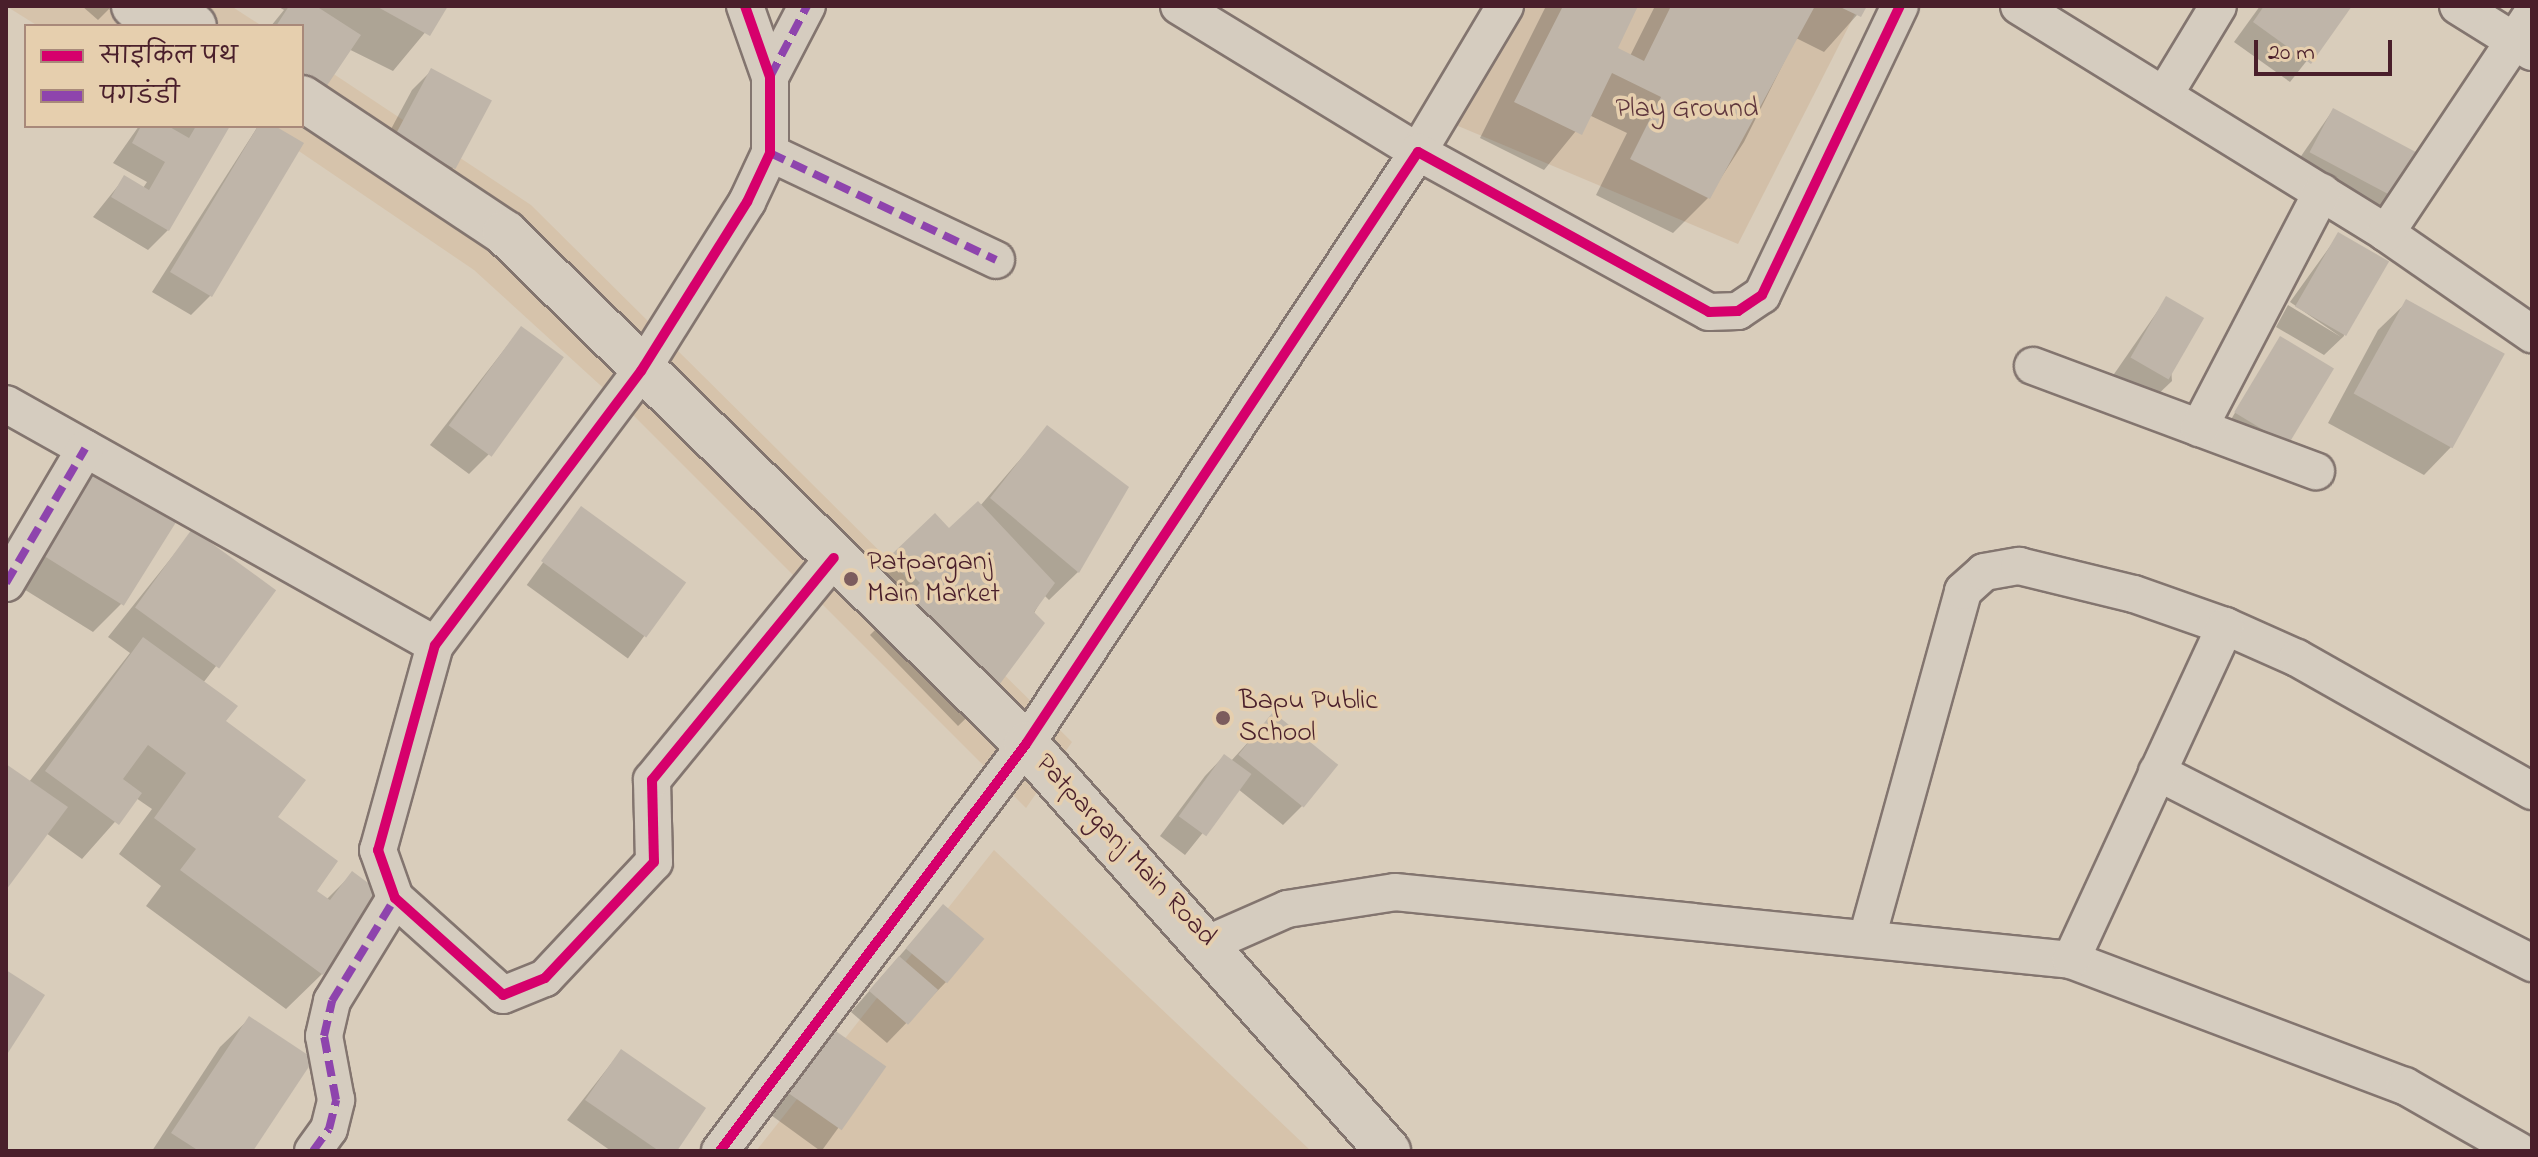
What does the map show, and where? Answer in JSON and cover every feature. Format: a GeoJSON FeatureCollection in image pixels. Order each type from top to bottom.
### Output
{"type":"FeatureCollection","features":[{"type":"Feature","properties":{"kind":"street"},"geometry":{"type":"LineString","coordinates":[[134,6],[188,24]]}},
{"type":"Feature","properties":{"kind":"street"},"geometry":{"type":"LineString","coordinates":[[745,6],[770,77],[770,153],[747,202],[641,371],[435,645],[378,850],[395,898],[503,995],[530,990],[654,862],[652,780],[834,558]]}},
{"type":"Feature","properties":{"kind":"street"},"geometry":{"type":"LineString","coordinates":[[770,77],[807,6]]}},
{"type":"Feature","properties":{"kind":"street"},"geometry":{"type":"LineString","coordinates":[[1179,6],[1418,152],[1709,312],[1738,311],[1762,295],[1900,6]]}},
{"type":"Feature","properties":{"kind":"street"},"geometry":{"type":"LineString","coordinates":[[720,1151],[1026,744],[1418,152],[1505,6]]}},
{"type":"Feature","properties":{"kind":"street"},"geometry":{"type":"LineString","coordinates":[[2019,6],[2166,92],[2386,233],[2532,334]]}},
{"type":"Feature","properties":{"kind":"street"},"geometry":{"type":"LineString","coordinates":[[2166,92],[2218,6]]}},
{"type":"Feature","properties":{"kind":"street"},"geometry":{"type":"LineString","coordinates":[[2386,233],[2526,36],[2458,6]]}},
{"type":"Feature","properties":{"kind":"street","name":"Patparganj Main Road"},"geometry":{"type":"LineString","coordinates":[[304,99],[505,233],[641,371],[1026,744],[1210,943],[1388,1151]]}},
{"type":"Feature","properties":{"kind":"street"},"geometry":{"type":"LineString","coordinates":[[770,153],[996,260]]}},
{"type":"Feature","properties":{"kind":"street"},"geometry":{"type":"LineString","coordinates":[[2199,428],[2322,192]]}},
{"type":"Feature","properties":{"kind":"street"},"geometry":{"type":"LineString","coordinates":[[2033,366],[2316,471]]}},
{"type":"Feature","properties":{"kind":"street"},"geometry":{"type":"LineString","coordinates":[[6,404],[435,645]]}},
{"type":"Feature","properties":{"kind":"street"},"geometry":{"type":"LineString","coordinates":[[6,583],[85,449]]}},
{"type":"Feature","properties":{"kind":"street"},"geometry":{"type":"LineString","coordinates":[[1867,938],[1963,591],[1984,572],[2019,566],[2134,594],[2225,626],[2297,658],[2532,791]]}},
{"type":"Feature","properties":{"kind":"street"},"geometry":{"type":"LineString","coordinates":[[2071,960],[2225,626]]}},
{"type":"Feature","properties":{"kind":"street"},"geometry":{"type":"LineString","coordinates":[[2157,772],[2532,963]]}},
{"type":"Feature","properties":{"kind":"street"},"geometry":{"type":"LineString","coordinates":[[1210,943],[1287,909],[1395,892],[2071,960],[2405,1086],[2519,1151]]}},
{"type":"Feature","properties":{"kind":"street"},"geometry":{"type":"LineString","coordinates":[[313,1151],[329,1129],[336,1100],[324,1036],[332,1001],[395,898]]}},
{"type":"Feature","properties":{"kind":"shaded area"},"geometry":{"type":"Polygon","coordinates":[[[6,6],[231,6],[259,24],[35,24],[6,6]]]}},
{"type":"Feature","properties":{"kind":"shaded area","name":"Patparganj Main Market"},"geometry":{"type":"Polygon","coordinates":[[[304,54],[531,205],[1072,742],[1026,808],[634,416],[474,270],[265,128],[304,128],[304,54]]]}},
{"type":"Feature","properties":{"kind":"shaded area"},"geometry":{"type":"Polygon","coordinates":[[[994,850],[1311,1151],[756,1151],[994,850]]]}},
{"type":"Feature","properties":{"kind":"green space","name":"Play Ground"},"geometry":{"type":"Polygon","coordinates":[[[1520,6],[1859,6],[1738,244],[1451,123],[1520,6]]]}},
{"type":"Feature","properties":{"kind":"building"},"geometry":{"type":"Polygon","coordinates":[[[289,6],[316,6],[361,35],[320,96],[304,85],[304,24],[277,24],[289,6]]]}},
{"type":"Feature","properties":{"kind":"building"},"geometry":{"type":"Polygon","coordinates":[[[376,6],[448,6],[430,36],[376,6]]]}},
{"type":"Feature","properties":{"kind":"building"},"geometry":{"type":"Polygon","coordinates":[[[1563,6],[1638,6],[1618,48],[1644,61],[1671,6],[1815,6],[1710,199],[1630,159],[1661,97],[1612,73],[1582,135],[1514,102],[1563,6]]]}},
{"type":"Feature","properties":{"kind":"building"},"geometry":{"type":"Polygon","coordinates":[[[1838,6],[1867,6],[1861,17],[1838,6]]]}},
{"type":"Feature","properties":{"kind":"building"},"geometry":{"type":"Polygon","coordinates":[[[2264,6],[2352,6],[2311,64],[2253,22],[2264,6]]]}},
{"type":"Feature","properties":{"kind":"building"},"geometry":{"type":"Polygon","coordinates":[[[431,68],[492,100],[455,169],[394,137],[431,68]]]}},
{"type":"Feature","properties":{"kind":"building"},"geometry":{"type":"Polygon","coordinates":[[[2333,108],[2420,154],[2397,199],[2310,152],[2333,108]]]}},
{"type":"Feature","properties":{"kind":"building"},"geometry":{"type":"Polygon","coordinates":[[[140,128],[172,128],[189,138],[195,128],[229,128],[169,231],[111,197],[124,175],[149,190],[165,162],[132,143],[140,128]]]}},
{"type":"Feature","properties":{"kind":"building"},"geometry":{"type":"Polygon","coordinates":[[[257,128],[278,128],[304,143],[212,297],[170,272],[257,128]]]}},
{"type":"Feature","properties":{"kind":"building"},"geometry":{"type":"Polygon","coordinates":[[[2338,232],[2389,262],[2346,336],[2295,306],[2338,232]]]}},
{"type":"Feature","properties":{"kind":"building"},"geometry":{"type":"Polygon","coordinates":[[[2166,296],[2204,318],[2169,379],[2130,357],[2166,296]]]}},
{"type":"Feature","properties":{"kind":"building"},"geometry":{"type":"Polygon","coordinates":[[[2406,299],[2505,354],[2452,448],[2354,393],[2406,299]]]}},
{"type":"Feature","properties":{"kind":"building"},"geometry":{"type":"Polygon","coordinates":[[[521,326],[564,357],[492,457],[449,426],[521,326]]]}},
{"type":"Feature","properties":{"kind":"building"},"geometry":{"type":"Polygon","coordinates":[[[2280,336],[2334,368],[2288,445],[2234,412],[2280,336]]]}},
{"type":"Feature","properties":{"kind":"building"},"geometry":{"type":"Polygon","coordinates":[[[1047,425],[1129,487],[1079,573],[990,498],[1047,425]]]}},
{"type":"Feature","properties":{"kind":"building"},"geometry":{"type":"Polygon","coordinates":[[[87,459],[179,517],[124,606],[31,548],[87,459]]]}},
{"type":"Feature","properties":{"kind":"building"},"geometry":{"type":"Polygon","coordinates":[[[978,501],[1055,583],[1034,612],[1045,623],[988,700],[897,606],[920,583],[892,554],[935,513],[949,528],[978,501]]]}},
{"type":"Feature","properties":{"kind":"building"},"geometry":{"type":"Polygon","coordinates":[[[581,506],[686,582],[646,637],[541,561],[581,506]]]}},
{"type":"Feature","properties":{"kind":"building"},"geometry":{"type":"Polygon","coordinates":[[[192,529],[276,590],[219,669],[135,607],[192,529]]]}},
{"type":"Feature","properties":{"kind":"building"},"geometry":{"type":"Polygon","coordinates":[[[143,637],[238,706],[226,721],[306,780],[278,817],[338,861],[317,891],[330,900],[352,871],[383,894],[323,975],[180,870],[196,849],[154,818],[186,773],[148,745],[123,779],[142,793],[119,825],[45,771],[143,637]]]}},
{"type":"Feature","properties":{"kind":"building"},"geometry":{"type":"Polygon","coordinates":[[[1273,712],[1338,765],[1304,808],[1238,755],[1273,712]]]}},
{"type":"Feature","properties":{"kind":"building"},"geometry":{"type":"Polygon","coordinates":[[[1224,754],[1252,774],[1206,836],[1179,816],[1224,754]]]}},
{"type":"Feature","properties":{"kind":"building"},"geometry":{"type":"Polygon","coordinates":[[[6,764],[68,807],[6,890],[6,764]]]}},
{"type":"Feature","properties":{"kind":"building"},"geometry":{"type":"Polygon","coordinates":[[[943,904],[984,939],[947,983],[906,948],[943,904]]]}},
{"type":"Feature","properties":{"kind":"building"},"geometry":{"type":"Polygon","coordinates":[[[899,956],[938,990],[908,1025],[869,991],[899,956]]]}},
{"type":"Feature","properties":{"kind":"building"},"geometry":{"type":"Polygon","coordinates":[[[6,970],[45,995],[6,1056],[6,970]]]}},
{"type":"Feature","properties":{"kind":"building"},"geometry":{"type":"Polygon","coordinates":[[[249,1016],[314,1059],[253,1151],[199,1151],[171,1133],[249,1016]]]}},
{"type":"Feature","properties":{"kind":"building"},"geometry":{"type":"Polygon","coordinates":[[[820,1020],[886,1066],[842,1130],[775,1084],[820,1020]]]}},
{"type":"Feature","properties":{"kind":"building"},"geometry":{"type":"Polygon","coordinates":[[[621,1049],[706,1108],[677,1151],[659,1151],[585,1100],[621,1049]]]}},
{"type":"Feature","properties":{"kind":"marked path"},"geometry":{"type":"LineString","coordinates":[[770,77],[807,6]]}},
{"type":"Feature","properties":{"kind":"marked path"},"geometry":{"type":"LineString","coordinates":[[770,153],[996,260]]}},
{"type":"Feature","properties":{"kind":"marked path"},"geometry":{"type":"LineString","coordinates":[[6,583],[85,449]]}},
{"type":"Feature","properties":{"kind":"marked path"},"geometry":{"type":"LineString","coordinates":[[313,1151],[329,1129],[336,1100],[324,1036],[332,1001],[395,898]]}},
{"type":"Feature","properties":{"kind":"cycle path"},"geometry":{"type":"LineString","coordinates":[[745,6],[770,77],[770,153],[747,202],[641,371],[435,645],[378,850],[395,898],[503,995],[545,978],[654,862],[652,780],[834,558]]}},
{"type":"Feature","properties":{"kind":"cycle path"},"geometry":{"type":"LineString","coordinates":[[720,1151],[1026,744],[1418,152],[1709,312],[1738,311],[1762,295],[1900,6]]}},
{"type":"Feature","properties":{"kind":"place","name":"Patparganj Main Market"},"geometry":{"type":"Point","coordinates":[851,579]}},
{"type":"Feature","properties":{"kind":"place","name":"Bapu Public School"},"geometry":{"type":"Point","coordinates":[1223,718]}}]}
